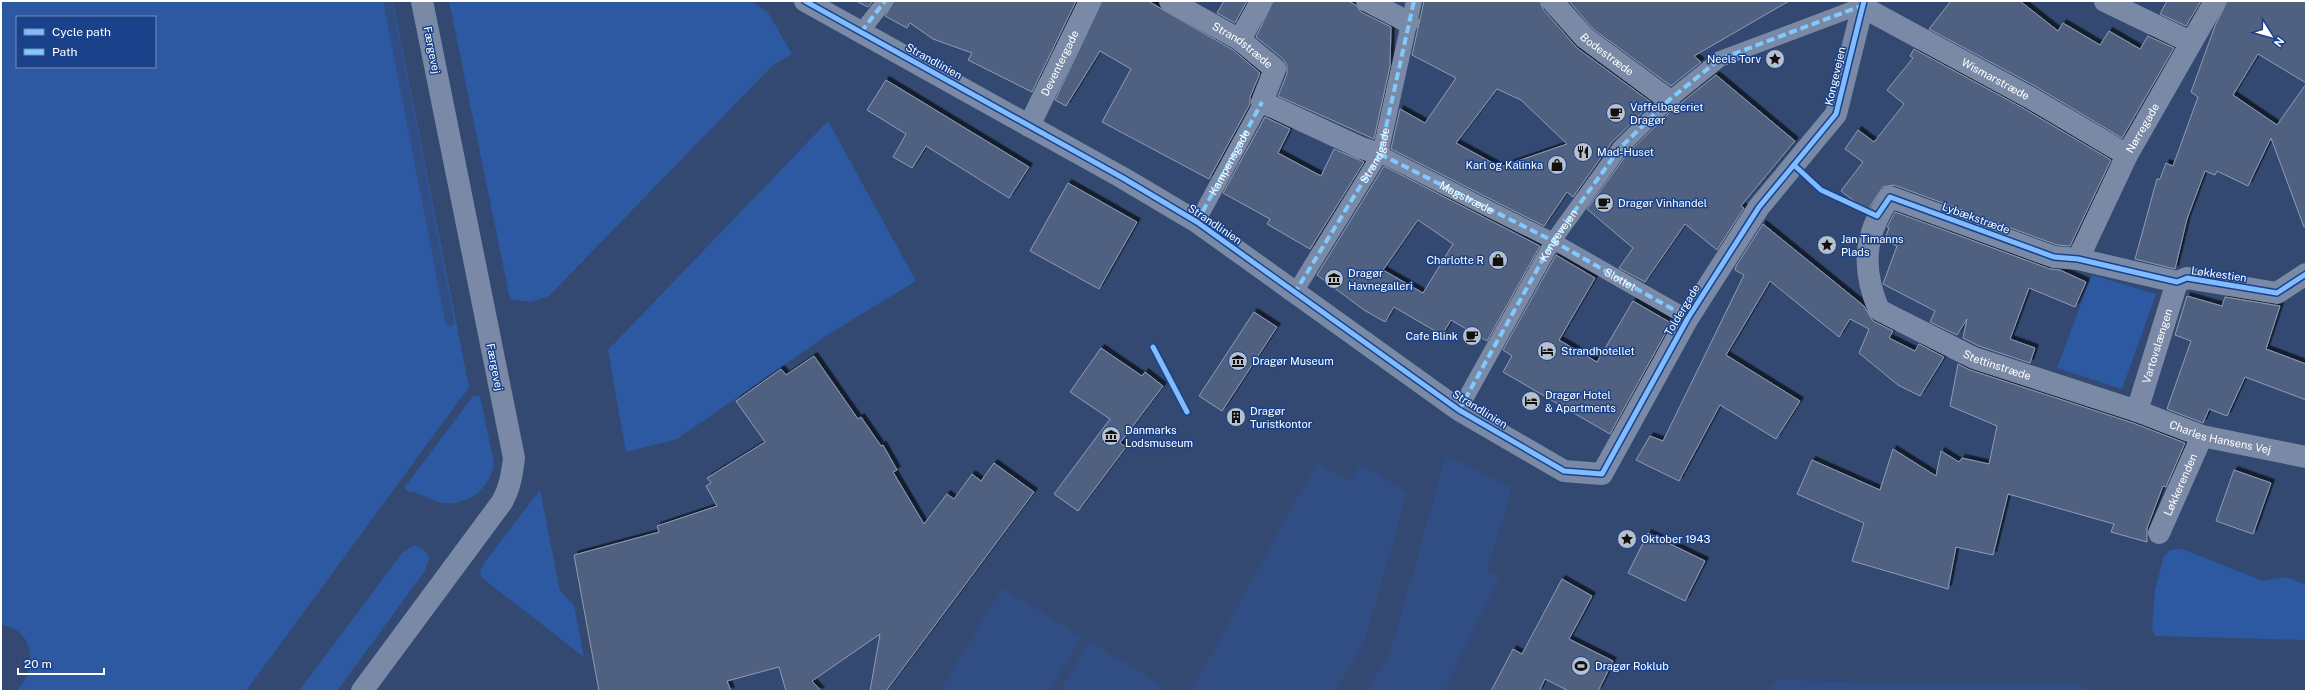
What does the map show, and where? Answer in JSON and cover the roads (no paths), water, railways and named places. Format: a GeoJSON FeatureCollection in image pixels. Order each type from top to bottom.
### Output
{"type":"FeatureCollection","features":[{"type":"Feature","properties":{"kind":"street","name":"Færgevej"},"geometry":{"type":"LineString","coordinates":[[362,691],[502,502],[508,492],[514,458],[422,1]]}},
{"type":"Feature","properties":{"kind":"street","name":"Strandlinien"},"geometry":{"type":"LineString","coordinates":[[805,1],[1134,184],[1197,222],[1294,294],[1459,410],[1564,471],[1602,474]]}},
{"type":"Feature","properties":{"kind":"street"},"geometry":{"type":"LineString","coordinates":[[861,32],[885,1]]}},
{"type":"Feature","properties":{"kind":"street","name":"Deventergade"},"geometry":{"type":"LineString","coordinates":[[1029,126],[1090,1]]}},
{"type":"Feature","properties":{"kind":"street","name":"Strandstræde"},"geometry":{"type":"LineString","coordinates":[[1170,1],[1240,40],[1274,69],[1262,102]]}},
{"type":"Feature","properties":{"kind":"street"},"geometry":{"type":"LineString","coordinates":[[1240,40],[1261,1]]}},
{"type":"Feature","properties":{"kind":"street"},"geometry":{"type":"LineString","coordinates":[[1367,1],[1408,22]]}},
{"type":"Feature","properties":{"kind":"street","name":"Strandgade"},"geometry":{"type":"LineString","coordinates":[[1294,294],[1380,154],[1408,22],[1414,1]]}},
{"type":"Feature","properties":{"kind":"street","name":"Bodestræde"},"geometry":{"type":"LineString","coordinates":[[1552,1],[1585,38],[1669,100]]}},
{"type":"Feature","properties":{"kind":"street"},"geometry":{"type":"LineString","coordinates":[[2105,1],[2190,42]]}},
{"type":"Feature","properties":{"kind":"street","name":"Nørregade"},"geometry":{"type":"LineString","coordinates":[[2078,259],[2127,155],[2190,42],[2215,1]]}},
{"type":"Feature","properties":{"kind":"street","name":"Kongevejen"},"geometry":{"type":"LineString","coordinates":[[1459,410],[1553,241],[1620,148],[1669,100],[1720,59],[1863,4]]}},
{"type":"Feature","properties":{"kind":"street","name":"Kongevejen"},"geometry":{"type":"LineString","coordinates":[[1794,165],[1836,114],[1863,4]]}},
{"type":"Feature","properties":{"kind":"street","name":"Wismarstræde"},"geometry":{"type":"LineString","coordinates":[[1863,4],[2029,97],[2127,155]]}},
{"type":"Feature","properties":{"kind":"street"},"geometry":{"type":"LineString","coordinates":[[1262,102],[1361,148],[1380,154]]}},
{"type":"Feature","properties":{"kind":"street","name":"Kampensgade"},"geometry":{"type":"LineString","coordinates":[[1197,222],[1262,102]]}},
{"type":"Feature","properties":{"kind":"street","name":"Magstræde"},"geometry":{"type":"LineString","coordinates":[[1380,154],[1553,241]]}},
{"type":"Feature","properties":{"kind":"street","name":"Toldergade"},"geometry":{"type":"LineString","coordinates":[[1602,474],[1688,318],[1758,207],[1794,165]]}},
{"type":"Feature","properties":{"kind":"street","name":"Lybækstræde"},"geometry":{"type":"LineString","coordinates":[[1872,294],[1867,265],[1869,240],[1877,216],[1890,197],[2054,257],[2078,259]]}},
{"type":"Feature","properties":{"kind":"street","name":"Slottet"},"geometry":{"type":"LineString","coordinates":[[1553,241],[1688,318]]}},
{"type":"Feature","properties":{"kind":"street","name":"Løkkestien"},"geometry":{"type":"LineString","coordinates":[[2078,259],[2177,282],[2187,278],[2277,293],[2306,274]]}},
{"type":"Feature","properties":{"kind":"street","name":"Vartovslængen"},"geometry":{"type":"LineString","coordinates":[[2137,411],[2177,282]]}},
{"type":"Feature","properties":{"kind":"street","name":"Stettinstræde"},"geometry":{"type":"LineString","coordinates":[[1872,294],[1879,310],[1974,358],[2137,411]]}},
{"type":"Feature","properties":{"kind":"street","name":"Charles Hansens Vej"},"geometry":{"type":"LineString","coordinates":[[2137,411],[2202,436],[2306,457]]}},
{"type":"Feature","properties":{"kind":"street","name":"Løkkerenden"},"geometry":{"type":"LineString","coordinates":[[2159,533],[2202,436]]}},
{"type":"Feature","properties":{"kind":"waterway"},"geometry":{"type":"LineString","coordinates":[[388,3],[450,322]]}},
{"type":"Feature","properties":{"kind":"place","name":"Neels Torv"},"geometry":{"type":"Point","coordinates":[1775,59]}},
{"type":"Feature","properties":{"kind":"place","name":"Vaffelbageriet Dragør"},"geometry":{"type":"Point","coordinates":[1616,113]}},
{"type":"Feature","properties":{"kind":"place","name":"Mad-Huset"},"geometry":{"type":"Point","coordinates":[1583,152]}},
{"type":"Feature","properties":{"kind":"place","name":"Karl og Kalinka"},"geometry":{"type":"Point","coordinates":[1557,165]}},
{"type":"Feature","properties":{"kind":"place","name":"Dragør Vinhandel"},"geometry":{"type":"Point","coordinates":[1604,203]}},
{"type":"Feature","properties":{"kind":"place","name":"Jan Timanns Plads"},"geometry":{"type":"Point","coordinates":[1827,245]}},
{"type":"Feature","properties":{"kind":"place","name":"Charlotte R"},"geometry":{"type":"Point","coordinates":[1498,260]}},
{"type":"Feature","properties":{"kind":"place","name":"Dragør Havnegalleri"},"geometry":{"type":"Point","coordinates":[1334,279]}},
{"type":"Feature","properties":{"kind":"place","name":"Cafe Blink"},"geometry":{"type":"Point","coordinates":[1472,336]}},
{"type":"Feature","properties":{"kind":"place","name":"Strandhotellet"},"geometry":{"type":"Point","coordinates":[1547,351]}},
{"type":"Feature","properties":{"kind":"place","name":"Dragør Museum"},"geometry":{"type":"Point","coordinates":[1238,361]}},
{"type":"Feature","properties":{"kind":"place","name":"Dragør Hotel & Apartments"},"geometry":{"type":"Point","coordinates":[1531,401]}},
{"type":"Feature","properties":{"kind":"place","name":"Dragør Turistkontor"},"geometry":{"type":"Point","coordinates":[1236,417]}},
{"type":"Feature","properties":{"kind":"place","name":"Danmarks Lodsmuseum"},"geometry":{"type":"Point","coordinates":[1111,436]}},
{"type":"Feature","properties":{"kind":"place","name":"Oktober 1943"},"geometry":{"type":"Point","coordinates":[1627,539]}},
{"type":"Feature","properties":{"kind":"place","name":"Dragør Roklub"},"geometry":{"type":"Point","coordinates":[1581,666]}}]}
